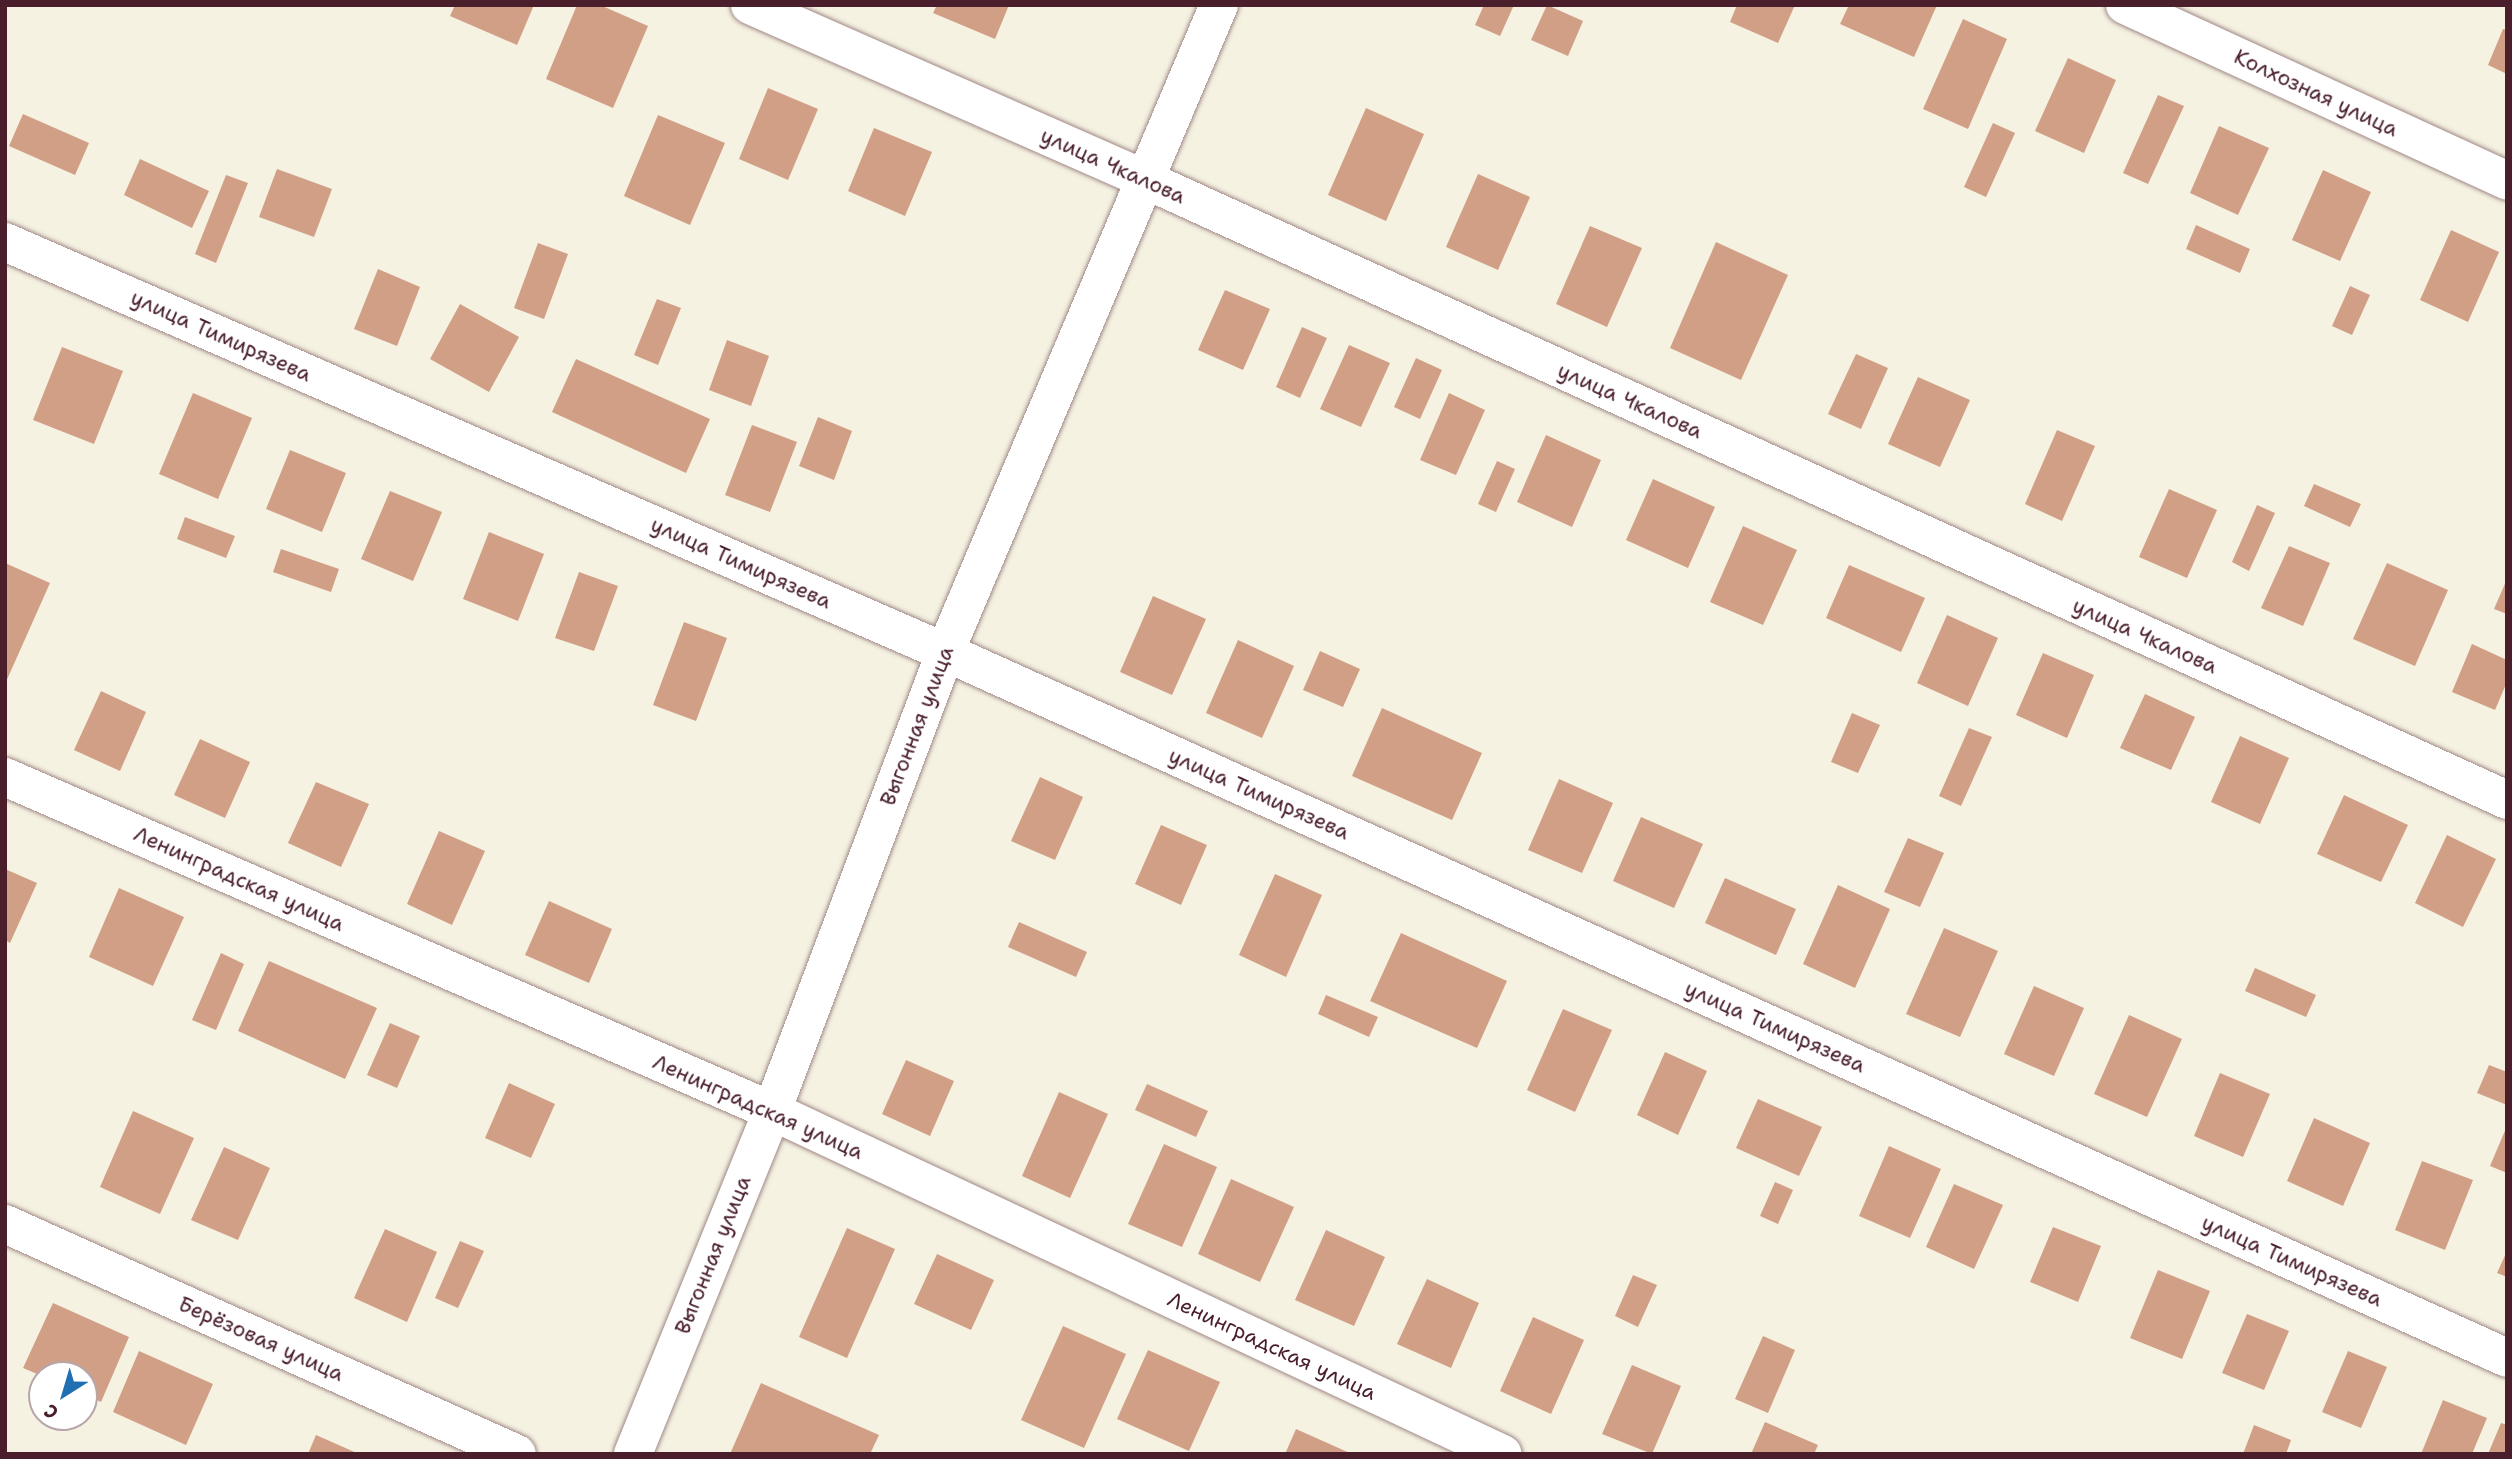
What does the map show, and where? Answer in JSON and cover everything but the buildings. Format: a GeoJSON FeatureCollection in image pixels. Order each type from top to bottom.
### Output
{"type":"FeatureCollection","features":[{"type":"Feature","properties":{"kind":"street","name":"улица Чкалова"},"geometry":{"type":"LineString","coordinates":[[750,5],[1146,180],[2507,800]]}},
{"type":"Feature","properties":{"kind":"street","name":"Выгонная улица"},"geometry":{"type":"LineString","coordinates":[[632,1454],[772,1111],[945,652],[1219,5]]}},
{"type":"Feature","properties":{"kind":"street","name":"Колхозная улица"},"geometry":{"type":"LineString","coordinates":[[2125,5],[2507,181]]}},
{"type":"Feature","properties":{"kind":"street","name":"улица Тимирязева"},"geometry":{"type":"LineString","coordinates":[[5,242],[945,652],[2507,1358]]}},
{"type":"Feature","properties":{"kind":"street","name":"Ленинградская улица"},"geometry":{"type":"LineString","coordinates":[[5,778],[772,1111],[1503,1454]]}},
{"type":"Feature","properties":{"kind":"street","name":"Берёзовая улица"},"geometry":{"type":"LineString","coordinates":[[5,1224],[517,1454]]}}]}
